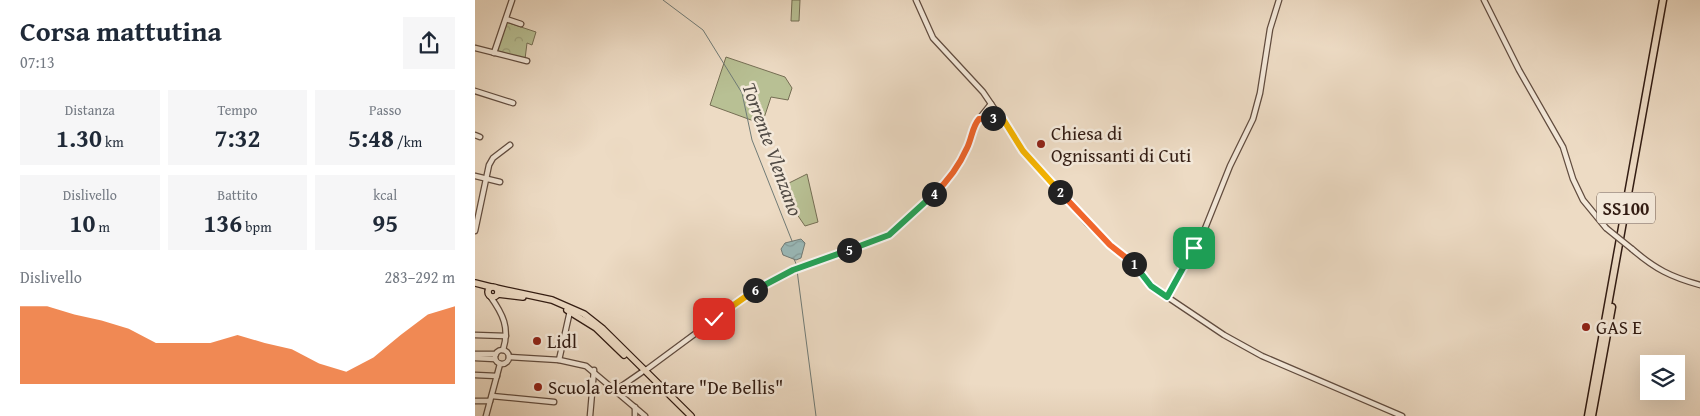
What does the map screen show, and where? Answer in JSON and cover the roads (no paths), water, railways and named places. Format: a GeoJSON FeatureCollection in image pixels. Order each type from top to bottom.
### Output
{"type":"FeatureCollection","features":[{"type":"Feature","properties":{"kind":"highway","name":"SS100"},"geometry":{"type":"LineString","coordinates":[[1588,416],[1663,0]]}},
{"type":"Feature","properties":{"kind":"highway","name":"SS100"},"geometry":{"type":"LineString","coordinates":[[1592,416],[1667,0]]}},
{"type":"Feature","properties":{"kind":"main road"},"geometry":{"type":"LineString","coordinates":[[475,285],[493,292],[526,298],[570,311],[596,328],[691,416]]}},
{"type":"Feature","properties":{"kind":"main road"},"geometry":{"type":"LineString","coordinates":[[493,292],[552,300],[577,310],[598,324],[644,371]]}},
{"type":"Feature","properties":{"kind":"street"},"geometry":{"type":"LineString","coordinates":[[494,53],[512,0]]}},
{"type":"Feature","properties":{"kind":"street"},"geometry":{"type":"LineString","coordinates":[[916,0],[933,38],[967,73],[1003,119],[1023,151],[1087,222],[1133,264],[1151,286],[1224,335],[1262,356],[1402,416]]}},
{"type":"Feature","properties":{"kind":"street"},"geometry":{"type":"LineString","coordinates":[[1167,297],[1204,231],[1230,166],[1253,120],[1270,30],[1279,0]]}},
{"type":"Feature","properties":{"kind":"street"},"geometry":{"type":"LineString","coordinates":[[1484,0],[1519,70],[1563,147],[1573,179],[1583,200],[1606,228],[1651,266],[1673,278],[1700,285]]}},
{"type":"Feature","properties":{"kind":"street"},"geometry":{"type":"LineString","coordinates":[[506,19],[521,24]]}},
{"type":"Feature","properties":{"kind":"street"},"geometry":{"type":"LineString","coordinates":[[475,48],[527,61]]}},
{"type":"Feature","properties":{"kind":"street"},"geometry":{"type":"LineString","coordinates":[[475,91],[513,103]]}},
{"type":"Feature","properties":{"kind":"street"},"geometry":{"type":"LineString","coordinates":[[616,390],[757,288],[793,270],[889,235],[943,185],[958,166],[968,147],[975,124],[991,104]]}},
{"type":"Feature","properties":{"kind":"street"},"geometry":{"type":"LineString","coordinates":[[979,119],[1003,119]]}},
{"type":"Feature","properties":{"kind":"street"},"geometry":{"type":"LineString","coordinates":[[475,231],[476,219],[492,158],[510,145]]}},
{"type":"Feature","properties":{"kind":"street"},"geometry":{"type":"LineString","coordinates":[[475,176],[500,182]]}},
{"type":"Feature","properties":{"kind":"street"},"geometry":{"type":"LineString","coordinates":[[475,358],[495,357],[503,350],[506,336],[503,315],[497,305],[493,292]]}},
{"type":"Feature","properties":{"kind":"street"},"geometry":{"type":"LineString","coordinates":[[559,360],[570,311]]}},
{"type":"Feature","properties":{"kind":"street"},"geometry":{"type":"LineString","coordinates":[[475,334],[506,336]]}},
{"type":"Feature","properties":{"kind":"street"},"geometry":{"type":"LineString","coordinates":[[503,350],[509,357],[559,360],[580,364],[594,370],[645,416]]}},
{"type":"Feature","properties":{"kind":"street"},"geometry":{"type":"LineString","coordinates":[[475,354],[495,357],[500,364],[486,416]]}},
{"type":"Feature","properties":{"kind":"street"},"geometry":{"type":"LineString","coordinates":[[500,364],[506,363],[509,357]]}},
{"type":"Feature","properties":{"kind":"street"},"geometry":{"type":"LineString","coordinates":[[590,416],[594,370]]}},
{"type":"Feature","properties":{"kind":"street"},"geometry":{"type":"LineString","coordinates":[[475,375],[497,376]]}},
{"type":"Feature","properties":{"kind":"street"},"geometry":{"type":"LineString","coordinates":[[475,401],[491,398],[554,402]]}},
{"type":"Feature","properties":{"kind":"street"},"geometry":{"type":"LineString","coordinates":[[635,407],[635,416]]}},
{"type":"Feature","properties":{"kind":"water"},"geometry":{"type":"Polygon","coordinates":[[[801,239],[805,243],[801,258],[796,260],[783,255],[781,249],[785,243],[801,239]]]}},
{"type":"Feature","properties":{"kind":"waterway","name":"Torrente Vlenzano"},"geometry":{"type":"LineString","coordinates":[[663,0],[703,30],[742,93],[752,140],[792,241]]}},
{"type":"Feature","properties":{"kind":"waterway","name":"Torrente Vlenzano"},"geometry":{"type":"LineString","coordinates":[[794,259],[797,266]]}},
{"type":"Feature","properties":{"kind":"waterway","name":"Torrente Vlenzano"},"geometry":{"type":"LineString","coordinates":[[797,270],[816,416]]}},
{"type":"Feature","properties":{"kind":"place","name":"Chiesa di Ognissanti di Cuti"},"geometry":{"type":"Point","coordinates":[1041,144]}},
{"type":"Feature","properties":{"kind":"place","name":"GAS E"},"geometry":{"type":"Point","coordinates":[1586,327]}},
{"type":"Feature","properties":{"kind":"place","name":"Lidl"},"geometry":{"type":"Point","coordinates":[537,341]}},
{"type":"Feature","properties":{"kind":"place","name":"Scuola elementare \"De Bellis\""},"geometry":{"type":"Point","coordinates":[538,387]}}]}
